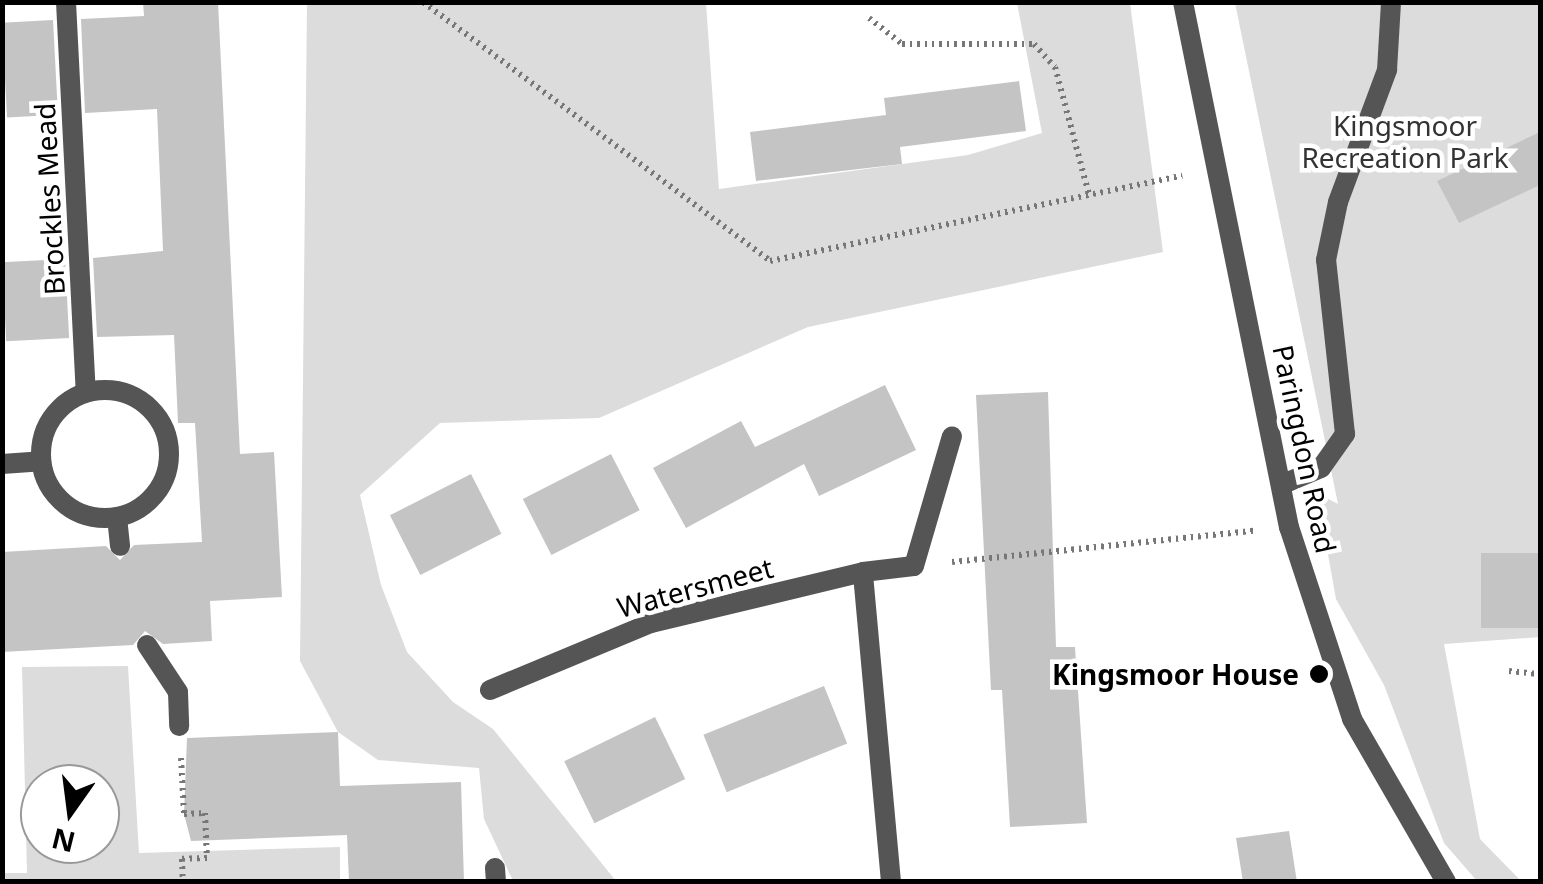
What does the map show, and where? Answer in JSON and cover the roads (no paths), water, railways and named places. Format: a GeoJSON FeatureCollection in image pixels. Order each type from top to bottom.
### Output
{"type":"FeatureCollection","features":[{"type":"Feature","properties":{"kind":"street","name":"Brockles Mead"},"geometry":{"type":"LineString","coordinates":[[66,2],[86,392]]}},
{"type":"Feature","properties":{"kind":"street","name":"Paringdon Road"},"geometry":{"type":"LineString","coordinates":[[1183,2],[1289,527],[1352,719],[1446,882]]}},
{"type":"Feature","properties":{"kind":"street"},"geometry":{"type":"LineString","coordinates":[[1282,484],[1321,468],[1345,434],[1326,260],[1338,202],[1387,70],[1392,2]]}},
{"type":"Feature","properties":{"kind":"street"},"geometry":{"type":"LineString","coordinates":[[86,392],[128,393],[153,412],[168,439],[164,480],[136,510],[116,518],[95,518],[67,505],[47,481],[41,462],[51,419],[86,392]]}},
{"type":"Feature","properties":{"kind":"street","name":"Watersmeet"},"geometry":{"type":"LineString","coordinates":[[490,690],[651,622],[863,572],[914,566],[952,436]]}},
{"type":"Feature","properties":{"kind":"street"},"geometry":{"type":"LineString","coordinates":[[2,464],[41,462]]}},
{"type":"Feature","properties":{"kind":"street"},"geometry":{"type":"LineString","coordinates":[[116,518],[120,546]]}},
{"type":"Feature","properties":{"kind":"street"},"geometry":{"type":"LineString","coordinates":[[863,572],[891,882]]}},
{"type":"Feature","properties":{"kind":"street"},"geometry":{"type":"LineString","coordinates":[[147,645],[178,692],[179,726]]}},
{"type":"Feature","properties":{"kind":"place","name":"Kingsmoor House"},"geometry":{"type":"Point","coordinates":[1319,674]}},
{"type":"Feature","properties":{"kind":"park label","name":"Kingsmoor Recreation Park"},"geometry":{"type":"Point","coordinates":[1405,141]}}]}
